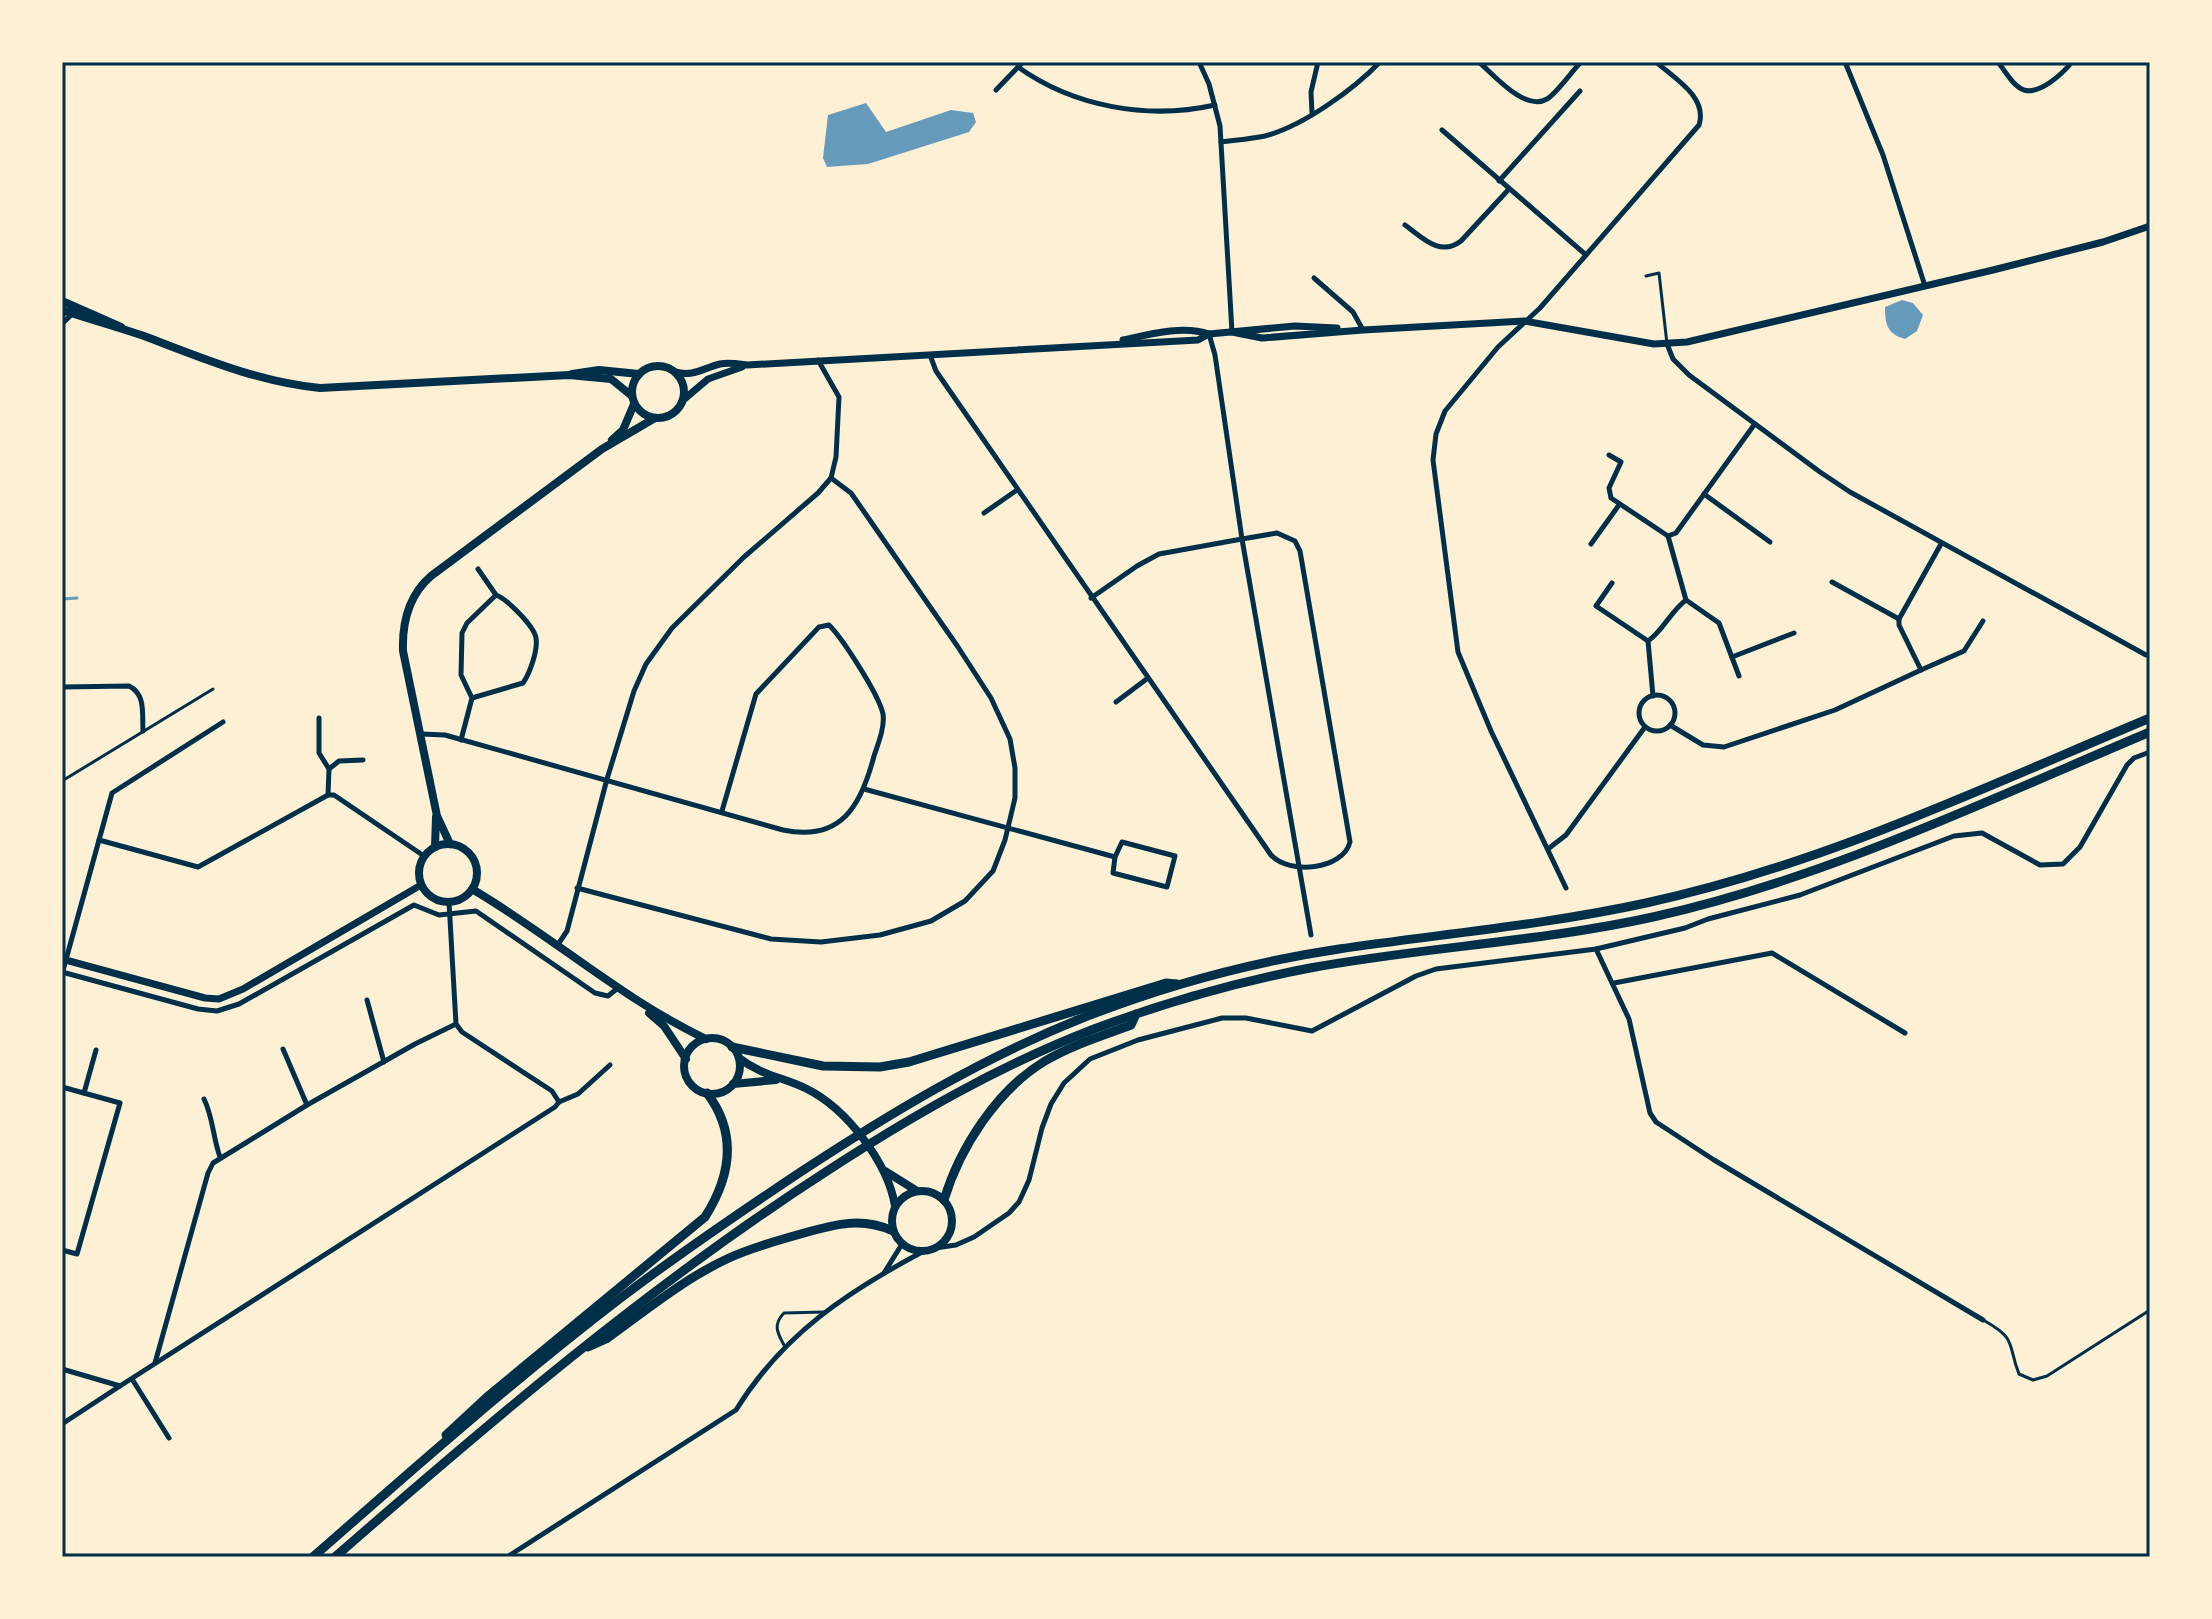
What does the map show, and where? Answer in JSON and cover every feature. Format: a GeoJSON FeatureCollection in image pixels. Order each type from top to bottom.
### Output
{"type":"FeatureCollection","features":[{"type":"Feature","properties":{"kind":"main road"},"geometry":{"type":"LineString","coordinates":[[62,301],[113,321],[124,329]]}},
{"type":"Feature","properties":{"kind":"main road"},"geometry":{"type":"LineString","coordinates":[[62,310],[236,370],[300,386],[349,387],[569,375],[599,370],[639,374]]}},
{"type":"Feature","properties":{"kind":"main road"},"geometry":{"type":"LineString","coordinates":[[450,844],[437,816],[403,651],[404,624],[417,591],[431,576],[602,449],[623,430],[633,400],[633,384],[639,374],[654,366],[675,372],[683,385],[682,401],[672,414],[655,418],[602,449]]}},
{"type":"Feature","properties":{"kind":"main road"},"geometry":{"type":"LineString","coordinates":[[569,375],[611,379],[643,414],[655,418]]}},
{"type":"Feature","properties":{"kind":"main road"},"geometry":{"type":"LineString","coordinates":[[313,1557],[620,1299],[734,1216],[917,1098],[1014,1048],[1080,1019],[1236,970],[1338,949],[1541,924],[1711,888],[1861,838],[2150,718]]}},
{"type":"Feature","properties":{"kind":"main road"},"geometry":{"type":"LineString","coordinates":[[335,1557],[577,1351],[743,1225],[885,1133],[1012,1064],[1136,1014],[1209,992],[1309,969],[1585,931],[1724,898],[1874,848],[2150,732]]}},
{"type":"Feature","properties":{"kind":"main road"},"geometry":{"type":"LineString","coordinates":[[435,847],[437,816]]}},
{"type":"Feature","properties":{"kind":"main road"},"geometry":{"type":"LineString","coordinates":[[450,844],[465,849],[474,860],[478,875],[465,897],[449,902],[431,897],[421,885],[419,871],[424,856],[435,847],[450,844]]}},
{"type":"Feature","properties":{"kind":"main road"},"geometry":{"type":"LineString","coordinates":[[472,889],[632,998],[706,1039]]}},
{"type":"Feature","properties":{"kind":"main road"},"geometry":{"type":"LineString","coordinates":[[686,1059],[697,1043],[720,1039],[732,1047],[823,1066],[880,1067],[909,1062],[1166,983],[1184,984]]}},
{"type":"Feature","properties":{"kind":"main road"},"geometry":{"type":"LineString","coordinates":[[632,998],[664,1026],[686,1059],[687,1077],[696,1089],[707,1093],[721,1092],[733,1084],[738,1076],[739,1058]]}},
{"type":"Feature","properties":{"kind":"main road"},"geometry":{"type":"LineString","coordinates":[[944,1200],[952,1173],[1000,1100],[1043,1062],[1131,1025],[1136,1014]]}},
{"type":"Feature","properties":{"kind":"main road"},"geometry":{"type":"LineString","coordinates":[[732,1047],[739,1058],[754,1070],[807,1089],[837,1111],[884,1171],[895,1206]]}},
{"type":"Feature","properties":{"kind":"main road"},"geometry":{"type":"LineString","coordinates":[[733,1084],[779,1080]]}},
{"type":"Feature","properties":{"kind":"main road"},"geometry":{"type":"LineString","coordinates":[[355,1520],[487,1397],[705,1217],[723,1184],[727,1152],[723,1119],[707,1093]]}},
{"type":"Feature","properties":{"kind":"main road"},"geometry":{"type":"LineString","coordinates":[[884,1171],[917,1191],[935,1193],[944,1200],[952,1221],[950,1232],[944,1242],[924,1251],[912,1250],[902,1244],[893,1231],[891,1218],[895,1206],[906,1195],[917,1191]]}},
{"type":"Feature","properties":{"kind":"main road"},"geometry":{"type":"LineString","coordinates":[[577,1351],[606,1339],[713,1267],[748,1250],[814,1231],[862,1222],[893,1231]]}},
{"type":"Feature","properties":{"kind":"street"},"geometry":{"type":"LineString","coordinates":[[1312,113],[1311,92],[1318,62]]}},
{"type":"Feature","properties":{"kind":"street"},"geometry":{"type":"LineString","coordinates":[[1221,142],[1267,135],[1288,127],[1350,90],[1380,62]]}},
{"type":"Feature","properties":{"kind":"street"},"geometry":{"type":"LineString","coordinates":[[1479,62],[1520,98],[1533,102],[1546,100],[1581,62]]}},
{"type":"Feature","properties":{"kind":"street"},"geometry":{"type":"LineString","coordinates":[[1566,888],[1484,716],[1458,652],[1433,460],[1436,434],[1445,411],[1498,347],[1540,308],[1699,125],[1701,109],[1697,100],[1656,62]]}},
{"type":"Feature","properties":{"kind":"street"},"geometry":{"type":"LineString","coordinates":[[1845,62],[1893,183],[1925,286]]}},
{"type":"Feature","properties":{"kind":"street"},"geometry":{"type":"LineString","coordinates":[[1998,62],[2014,83],[2023,90],[2031,91],[2058,78],[2072,62]]}},
{"type":"Feature","properties":{"kind":"street"},"geometry":{"type":"LineString","coordinates":[[1201,63],[1215,105],[1221,142],[1232,332]]}},
{"type":"Feature","properties":{"kind":"street"},"geometry":{"type":"LineString","coordinates":[[996,90],[1021,65],[1039,82],[1068,95],[1129,110],[1162,111],[1215,105]]}},
{"type":"Feature","properties":{"kind":"street"},"geometry":{"type":"LineString","coordinates":[[1499,181],[1580,91]]}},
{"type":"Feature","properties":{"kind":"street"},"geometry":{"type":"LineString","coordinates":[[1442,130],[1586,255]]}},
{"type":"Feature","properties":{"kind":"street"},"geometry":{"type":"LineString","coordinates":[[1405,225],[1435,246],[1453,246],[1509,189]]}},
{"type":"Feature","properties":{"kind":"street"},"geometry":{"type":"LineString","coordinates":[[675,372],[694,374],[718,364],[747,365],[1105,344],[1152,333],[1197,330],[1209,334],[1232,332],[1262,338],[1524,321],[1629,341],[1667,344],[1925,286],[2103,242],[2150,226]]}},
{"type":"Feature","properties":{"kind":"street"},"geometry":{"type":"LineString","coordinates":[[1314,278],[1353,312],[1363,330]]}},
{"type":"Feature","properties":{"kind":"street"},"geometry":{"type":"LineString","coordinates":[[62,324],[72,313]]}},
{"type":"Feature","properties":{"kind":"street"},"geometry":{"type":"LineString","coordinates":[[1209,334],[1215,355],[1242,539],[1311,935]]}},
{"type":"Feature","properties":{"kind":"street"},"geometry":{"type":"LineString","coordinates":[[1667,344],[1673,359],[1689,375],[1820,472],[1941,544],[2146,655]]}},
{"type":"Feature","properties":{"kind":"street"},"geometry":{"type":"LineString","coordinates":[[929,354],[936,371],[1017,490],[1091,598],[1271,855],[1283,865],[1300,868],[1338,860],[1348,850],[1350,842],[1303,567],[1295,541],[1277,533],[1159,554],[1091,598]]}},
{"type":"Feature","properties":{"kind":"street"},"geometry":{"type":"LineString","coordinates":[[556,947],[567,931],[634,691],[662,640],[744,557],[828,484],[831,478],[836,457],[839,397],[818,360]]}},
{"type":"Feature","properties":{"kind":"street"},"geometry":{"type":"LineString","coordinates":[[682,401],[708,379],[747,365]]}},
{"type":"Feature","properties":{"kind":"street"},"geometry":{"type":"LineString","coordinates":[[1668,536],[1676,533],[1754,425]]}},
{"type":"Feature","properties":{"kind":"street"},"geometry":{"type":"LineString","coordinates":[[1609,455],[1621,462],[1609,493],[1619,505],[1668,536],[1686,600],[1719,623],[1739,676]]}},
{"type":"Feature","properties":{"kind":"street"},"geometry":{"type":"LineString","coordinates":[[577,888],[771,939],[821,942],[862,938],[923,924],[965,901],[993,871],[1009,828],[1015,798],[1015,768],[1010,739],[998,712],[958,647],[851,493],[831,478]]}},
{"type":"Feature","properties":{"kind":"street"},"geometry":{"type":"LineString","coordinates":[[984,513],[1017,490]]}},
{"type":"Feature","properties":{"kind":"street"},"geometry":{"type":"LineString","coordinates":[[1704,494],[1770,542]]}},
{"type":"Feature","properties":{"kind":"street"},"geometry":{"type":"LineString","coordinates":[[1591,544],[1619,505]]}},
{"type":"Feature","properties":{"kind":"street"},"geometry":{"type":"LineString","coordinates":[[1921,670],[1901,631],[1899,619],[1941,544]]}},
{"type":"Feature","properties":{"kind":"street"},"geometry":{"type":"LineString","coordinates":[[472,698],[523,683],[528,677],[537,641],[535,633],[502,597],[496,595],[478,569]]}},
{"type":"Feature","properties":{"kind":"street"},"geometry":{"type":"LineString","coordinates":[[1832,582],[1899,619]]}},
{"type":"Feature","properties":{"kind":"street"},"geometry":{"type":"LineString","coordinates":[[1612,583],[1596,606],[1648,641]]}},
{"type":"Feature","properties":{"kind":"street"},"geometry":{"type":"LineString","coordinates":[[461,740],[472,698],[461,675],[462,633],[467,623],[496,595]]}},
{"type":"Feature","properties":{"kind":"street"},"geometry":{"type":"LineString","coordinates":[[1648,641],[1673,610],[1686,600]]}},
{"type":"Feature","properties":{"kind":"street"},"geometry":{"type":"LineString","coordinates":[[1670,725],[1703,745],[1724,747],[1835,710],[1964,651],[1983,621]]}},
{"type":"Feature","properties":{"kind":"street"},"geometry":{"type":"LineString","coordinates":[[420,734],[461,740],[783,830],[817,832],[844,819],[864,789],[883,716],[876,698],[838,634],[829,625],[819,627],[756,694],[722,811]]}},
{"type":"Feature","properties":{"kind":"street"},"geometry":{"type":"LineString","coordinates":[[1732,657],[1794,633]]}},
{"type":"Feature","properties":{"kind":"street"},"geometry":{"type":"LineString","coordinates":[[1648,641],[1653,696]]}},
{"type":"Feature","properties":{"kind":"street"},"geometry":{"type":"LineString","coordinates":[[1116,702],[1148,678]]}},
{"type":"Feature","properties":{"kind":"street"},"geometry":{"type":"LineString","coordinates":[[62,687],[129,686],[137,690],[141,696],[143,731]]}},
{"type":"Feature","properties":{"kind":"street"},"geometry":{"type":"LineString","coordinates":[[1653,696],[1670,702],[1674,713],[1670,725],[1658,731],[1645,727],[1640,718],[1643,702],[1653,696]]}},
{"type":"Feature","properties":{"kind":"street"},"geometry":{"type":"LineString","coordinates":[[319,718],[319,753],[329,769],[328,795]]}},
{"type":"Feature","properties":{"kind":"street"},"geometry":{"type":"LineString","coordinates":[[223,722],[115,789],[62,973],[198,1009],[217,1011],[239,1004],[410,906],[418,906],[450,916],[476,911],[595,993],[608,996],[618,988]]}},
{"type":"Feature","properties":{"kind":"street"},"geometry":{"type":"LineString","coordinates":[[1548,849],[1566,835],[1645,727]]}},
{"type":"Feature","properties":{"kind":"street"},"geometry":{"type":"LineString","coordinates":[[935,1248],[956,1245],[974,1237],[1009,1213],[1019,1202],[1029,1180],[1051,1104],[1072,1074],[1101,1053],[1182,1027],[1222,1018],[1246,1018],[1312,1031],[1416,976],[1436,969],[1596,949],[1685,928],[1800,895],[1954,836],[1982,833],[2040,865],[2063,864],[2080,847],[2127,765],[2134,758],[2150,752]]}},
{"type":"Feature","properties":{"kind":"street"},"geometry":{"type":"LineString","coordinates":[[329,769],[339,761],[363,760]]}},
{"type":"Feature","properties":{"kind":"street"},"geometry":{"type":"LineString","coordinates":[[864,789],[1115,857]]}},
{"type":"Feature","properties":{"kind":"street"},"geometry":{"type":"LineString","coordinates":[[99,840],[198,867],[328,795],[334,795],[424,856]]}},
{"type":"Feature","properties":{"kind":"street"},"geometry":{"type":"LineString","coordinates":[[1122,842],[1175,856],[1167,887],[1113,873],[1115,857],[1122,842]]}},
{"type":"Feature","properties":{"kind":"street"},"geometry":{"type":"LineString","coordinates":[[64,960],[219,999],[243,989],[421,885]]}},
{"type":"Feature","properties":{"kind":"street"},"geometry":{"type":"LineString","coordinates":[[449,902],[456,1024],[462,1032],[552,1091],[559,1102]]}},
{"type":"Feature","properties":{"kind":"street"},"geometry":{"type":"LineString","coordinates":[[1596,949],[1629,1019],[1650,1113],[1656,1122],[1983,1320]]}},
{"type":"Feature","properties":{"kind":"street"},"geometry":{"type":"LineString","coordinates":[[1614,983],[1772,953],[1905,1033]]}},
{"type":"Feature","properties":{"kind":"street"},"geometry":{"type":"LineString","coordinates":[[367,1000],[384,1062]]}},
{"type":"Feature","properties":{"kind":"street"},"geometry":{"type":"LineString","coordinates":[[155,1364],[208,1173],[220,1157],[307,1105],[456,1024]]}},
{"type":"Feature","properties":{"kind":"street"},"geometry":{"type":"LineString","coordinates":[[283,1049],[307,1105]]}},
{"type":"Feature","properties":{"kind":"street"},"geometry":{"type":"LineString","coordinates":[[84,1093],[96,1050]]}},
{"type":"Feature","properties":{"kind":"street"},"geometry":{"type":"LineString","coordinates":[[62,1424],[559,1102],[578,1094],[610,1065]]}},
{"type":"Feature","properties":{"kind":"street"},"geometry":{"type":"LineString","coordinates":[[62,1087],[120,1103],[77,1254],[62,1250]]}},
{"type":"Feature","properties":{"kind":"street"},"geometry":{"type":"LineString","coordinates":[[204,1099],[220,1157]]}},
{"type":"Feature","properties":{"kind":"street"},"geometry":{"type":"LineString","coordinates":[[884,1273],[902,1244]]}},
{"type":"Feature","properties":{"kind":"street"},"geometry":{"type":"LineString","coordinates":[[507,1557],[736,1410],[756,1378],[824,1312],[924,1251]]}},
{"type":"Feature","properties":{"kind":"street"},"geometry":{"type":"LineString","coordinates":[[62,1369],[120,1386]]}},
{"type":"Feature","properties":{"kind":"street"},"geometry":{"type":"LineString","coordinates":[[132,1379],[169,1438]]}},
{"type":"Feature","properties":{"kind":"lane"},"geometry":{"type":"LineString","coordinates":[[1646,276],[1659,273],[1667,344]]}},
{"type":"Feature","properties":{"kind":"lane"},"geometry":{"type":"LineString","coordinates":[[62,781],[213,689]]}},
{"type":"Feature","properties":{"kind":"lane"},"geometry":{"type":"LineString","coordinates":[[1983,1320],[2008,1337],[2013,1345],[2019,1374],[2033,1380],[2047,1376],[2150,1310]]}},
{"type":"Feature","properties":{"kind":"lane"},"geometry":{"type":"LineString","coordinates":[[785,1347],[776,1326],[784,1313],[824,1312]]}},
{"type":"Feature","properties":{"kind":"water"},"geometry":{"type":"Polygon","coordinates":[[[866,103],[886,132],[951,110],[973,113],[976,122],[969,132],[868,164],[827,167],[823,158],[828,115],[866,103]]]}},
{"type":"Feature","properties":{"kind":"water"},"geometry":{"type":"Polygon","coordinates":[[[1902,300],[1913,303],[1923,315],[1917,331],[1905,339],[1891,331],[1885,313],[1885,307],[1902,300]]]}},
{"type":"Feature","properties":{"kind":"waterway"},"geometry":{"type":"LineString","coordinates":[[62,599],[77,598]]}}]}
